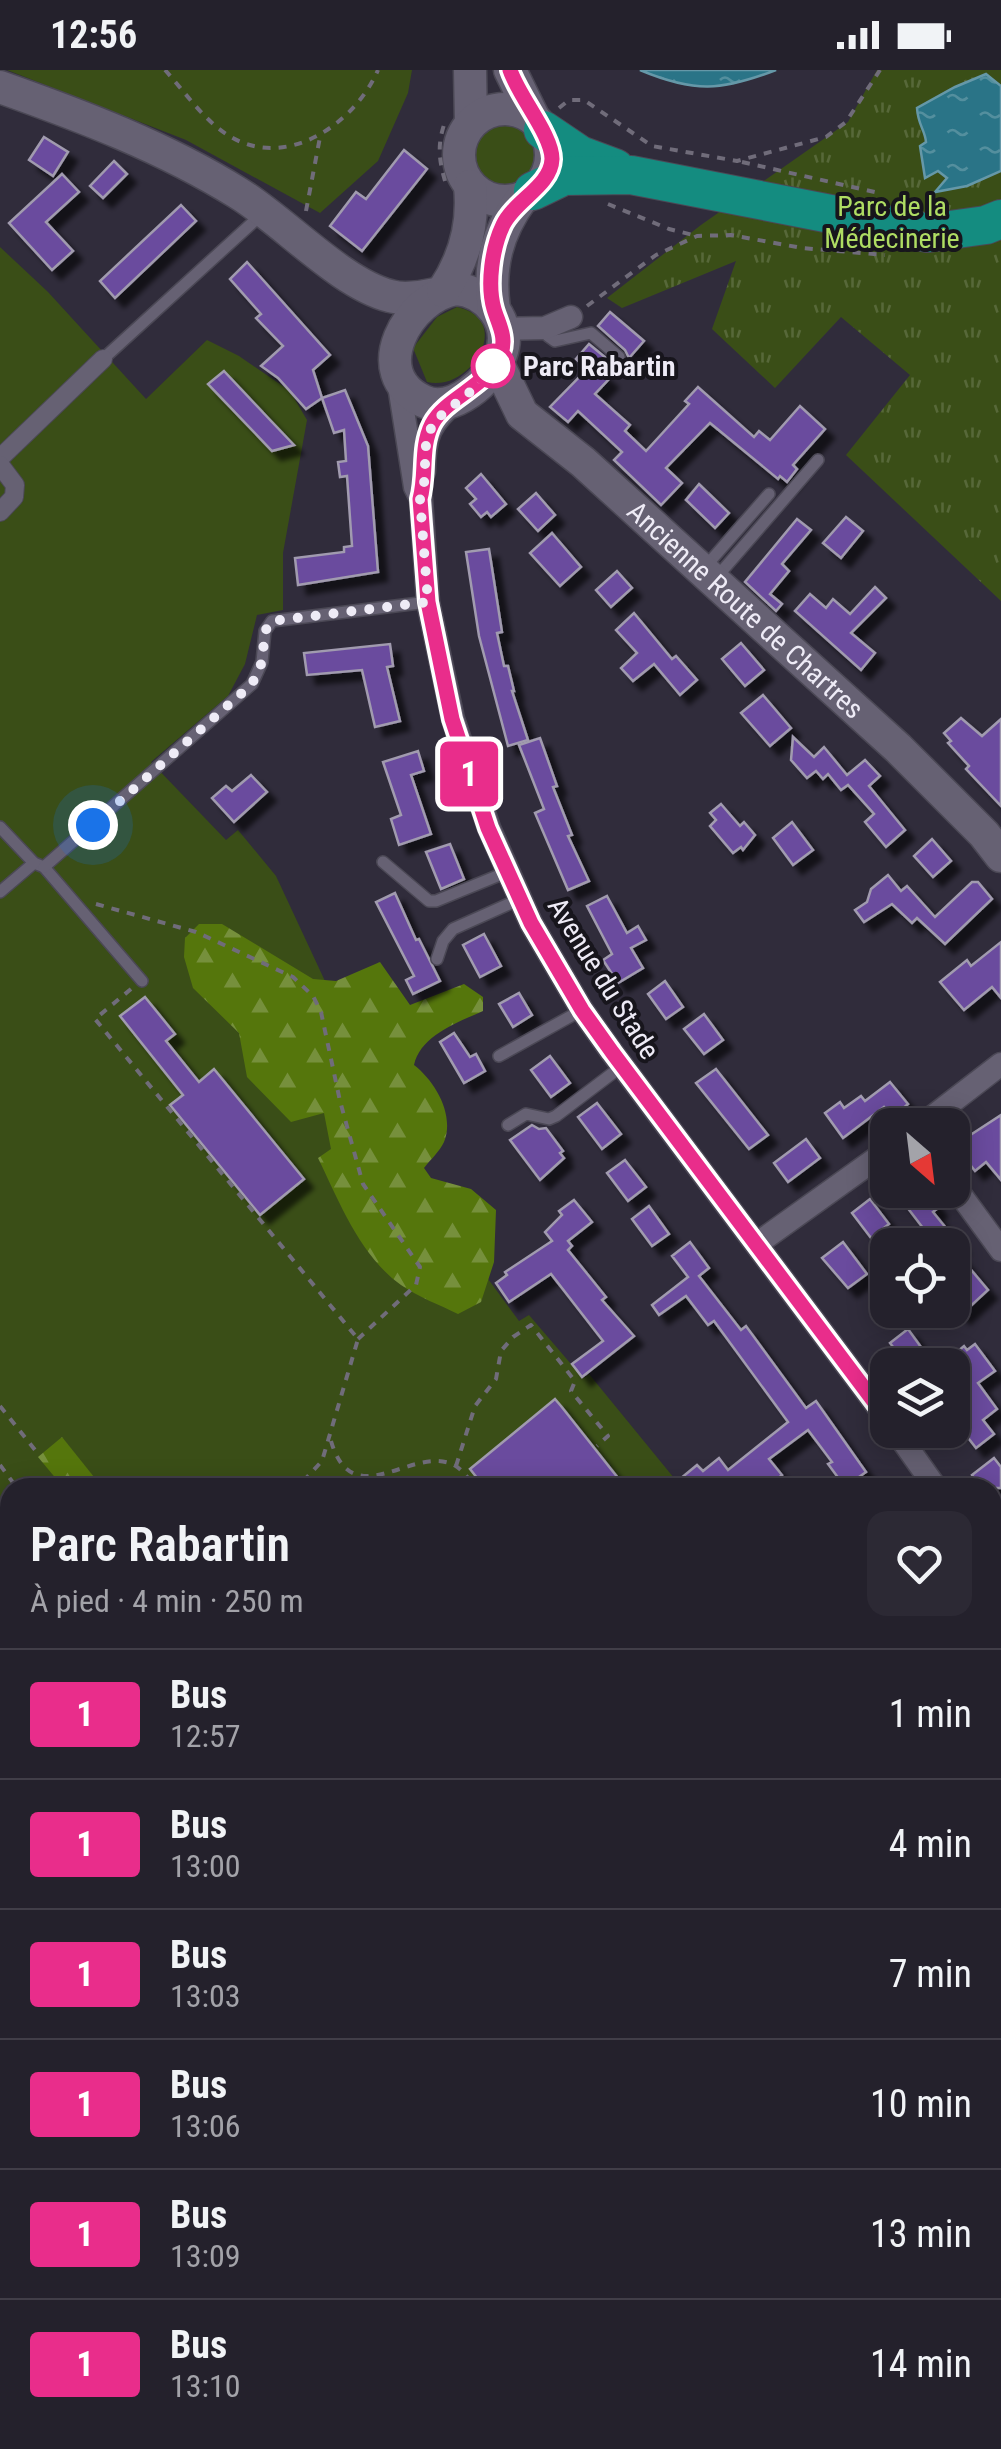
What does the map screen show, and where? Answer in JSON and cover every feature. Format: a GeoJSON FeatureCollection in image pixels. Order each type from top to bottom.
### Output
{"type":"FeatureCollection","features":[{"type":"Feature","properties":{"kind":"highway"},"geometry":{"type":"LineString","coordinates":[[539,124],[580,155],[631,176]]}},
{"type":"Feature","properties":{"kind":"highway"},"geometry":{"type":"LineString","coordinates":[[528,194],[564,176],[631,176],[928,233],[986,225],[1001,219]]}},
{"type":"Feature","properties":{"kind":"main road"},"geometry":{"type":"LineString","coordinates":[[396,361],[417,310],[440,293],[461,260],[469,229],[473,212],[458,185],[463,134],[460,118],[470,70]]}},
{"type":"Feature","properties":{"kind":"main road"},"geometry":{"type":"LineString","coordinates":[[462,397],[497,362],[503,349],[492,268],[503,225],[547,176],[552,162],[539,124],[510,70]]}},
{"type":"Feature","properties":{"kind":"main road"},"geometry":{"type":"LineString","coordinates":[[0,87],[106,126],[236,192],[348,276],[390,296],[469,290],[482,296],[498,319]]}},
{"type":"Feature","properties":{"kind":"main road"},"geometry":{"type":"LineString","coordinates":[[460,118],[508,109],[539,124]]}},
{"type":"Feature","properties":{"kind":"main road"},"geometry":{"type":"LineString","coordinates":[[458,185],[494,200],[528,194]]}},
{"type":"Feature","properties":{"kind":"main road"},"geometry":{"type":"LineString","coordinates":[[348,276],[396,361],[404,385],[420,400],[431,404],[462,397],[522,414]]}},
{"type":"Feature","properties":{"kind":"main road","name":"Ancienne Route de Chartres"},"geometry":{"type":"LineString","coordinates":[[497,362],[522,414],[582,462],[898,748],[1001,856]]}},
{"type":"Feature","properties":{"kind":"street"},"geometry":{"type":"LineString","coordinates":[[498,319],[545,328],[571,317]]}},
{"type":"Feature","properties":{"kind":"street"},"geometry":{"type":"LineString","coordinates":[[0,512],[14,497],[15,485],[0,461],[103,359]]}},
{"type":"Feature","properties":{"kind":"street","name":"Avenue du Stade"},"geometry":{"type":"LineString","coordinates":[[396,361],[420,499],[428,602],[452,719],[470,778],[507,872],[582,1010],[870,1395]]}},
{"type":"Feature","properties":{"kind":"street","name":"Avenue du Stade"},"geometry":{"type":"LineString","coordinates":[[420,499],[426,444],[433,422],[462,397]]}},
{"type":"Feature","properties":{"kind":"street"},"geometry":{"type":"LineString","coordinates":[[944,1108],[1001,1064]]}},
{"type":"Feature","properties":{"kind":"street"},"geometry":{"type":"LineString","coordinates":[[758,1243],[870,1163]]}},
{"type":"Feature","properties":{"kind":"street"},"geometry":{"type":"LineString","coordinates":[[970,1208],[1001,1250]]}},
{"type":"Feature","properties":{"kind":"street"},"geometry":{"type":"LineString","coordinates":[[907,1448],[929,1478]]}},
{"type":"Feature","properties":{"kind":"lane"},"geometry":{"type":"LineString","coordinates":[[103,359],[265,211]]}},
{"type":"Feature","properties":{"kind":"lane"},"geometry":{"type":"LineString","coordinates":[[545,328],[548,336],[556,340],[591,334],[619,358]]}},
{"type":"Feature","properties":{"kind":"lane"},"geometry":{"type":"LineString","coordinates":[[708,575],[818,460]]}},
{"type":"Feature","properties":{"kind":"lane"},"geometry":{"type":"LineString","coordinates":[[708,575],[769,494]]}},
{"type":"Feature","properties":{"kind":"lane"},"geometry":{"type":"LineString","coordinates":[[0,892],[39,866],[252,684],[262,662],[265,631],[272,621],[428,602]]}},
{"type":"Feature","properties":{"kind":"lane"},"geometry":{"type":"LineString","coordinates":[[0,826],[68,895],[142,981]]}},
{"type":"Feature","properties":{"kind":"lane"},"geometry":{"type":"LineString","coordinates":[[383,862],[429,901],[507,872]]}},
{"type":"Feature","properties":{"kind":"lane"},"geometry":{"type":"LineString","coordinates":[[437,959],[443,941],[453,929],[520,899]]}},
{"type":"Feature","properties":{"kind":"lane"},"geometry":{"type":"LineString","coordinates":[[499,1056],[582,1010]]}},
{"type":"Feature","properties":{"kind":"lane"},"geometry":{"type":"LineString","coordinates":[[508,1126],[526,1114],[556,1116],[622,1066]]}},
{"type":"Feature","properties":{"kind":"path"},"geometry":{"type":"LineString","coordinates":[[164,70],[221,130],[236,140],[268,148],[285,147],[321,135],[359,102],[378,70]]}},
{"type":"Feature","properties":{"kind":"path"},"geometry":{"type":"LineString","coordinates":[[737,160],[826,137],[846,122],[880,70]]}},
{"type":"Feature","properties":{"kind":"path"},"geometry":{"type":"LineString","coordinates":[[539,124],[569,100],[584,100],[652,146],[737,160],[886,194]]}},
{"type":"Feature","properties":{"kind":"path"},"geometry":{"type":"LineString","coordinates":[[458,185],[438,158],[439,140],[460,118]]}},
{"type":"Feature","properties":{"kind":"path"},"geometry":{"type":"LineString","coordinates":[[301,214],[306,211],[321,135]]}},
{"type":"Feature","properties":{"kind":"path"},"geometry":{"type":"LineString","coordinates":[[601,202],[697,236],[731,236],[802,248],[894,256]]}},
{"type":"Feature","properties":{"kind":"path"},"geometry":{"type":"LineString","coordinates":[[571,317],[656,255],[697,236]]}},
{"type":"Feature","properties":{"kind":"path"},"geometry":{"type":"LineString","coordinates":[[68,895],[196,932],[293,977],[321,1012],[363,1184],[420,1266],[416,1285],[358,1339],[331,1439],[322,1462],[307,1478]]}},
{"type":"Feature","properties":{"kind":"path"},"geometry":{"type":"LineString","coordinates":[[142,981],[96,1019],[358,1339]]}},
{"type":"Feature","properties":{"kind":"path"},"geometry":{"type":"LineString","coordinates":[[456,1466],[475,1406],[496,1379],[501,1352],[513,1337],[531,1325],[576,1381],[571,1391],[608,1436],[597,1446]]}},
{"type":"Feature","properties":{"kind":"path"},"geometry":{"type":"LineString","coordinates":[[0,1406],[35,1450]]}},
{"type":"Feature","properties":{"kind":"path"},"geometry":{"type":"LineString","coordinates":[[331,1439],[344,1465],[370,1477],[418,1463],[443,1461],[456,1466],[466,1478]]}},
{"type":"Feature","properties":{"kind":"green space"},"geometry":{"type":"Polygon","coordinates":[[[7,70],[412,70],[408,93],[378,161],[320,213],[186,140],[7,70]]]}},
{"type":"Feature","properties":{"kind":"green space","name":"Parc de la Médecinerie"},"geometry":{"type":"Polygon","coordinates":[[[877,70],[1001,70],[1001,601],[846,455],[910,375],[841,317],[775,388],[712,329],[736,261],[622,308],[607,298],[701,225],[848,122],[877,70]]]}},
{"type":"Feature","properties":{"kind":"green space"},"geometry":{"type":"Polygon","coordinates":[[[505,125],[526,134],[535,155],[526,176],[505,185],[484,176],[475,155],[484,134],[505,125]]]}},
{"type":"Feature","properties":{"kind":"green space"},"geometry":{"type":"Polygon","coordinates":[[[0,247],[48,292],[146,399],[207,340],[239,356],[290,391],[307,420],[283,553],[283,610],[257,615],[245,664],[228,696],[151,762],[226,840],[238,830],[276,876],[422,1189],[519,1321],[529,1315],[583,1378],[589,1374],[674,1478],[0,1478],[0,247]]]}},
{"type":"Feature","properties":{"kind":"green space"},"geometry":{"type":"Polygon","coordinates":[[[457,307],[474,314],[483,326],[485,339],[480,354],[458,377],[427,382],[413,348],[437,317],[457,307]]]}},
{"type":"Feature","properties":{"kind":"green space"},"geometry":{"type":"Polygon","coordinates":[[[199,924],[222,924],[313,979],[336,981],[380,962],[410,1005],[464,984],[483,997],[483,1011],[432,1038],[414,1065],[436,1089],[447,1121],[444,1142],[424,1168],[431,1178],[471,1189],[496,1210],[494,1262],[481,1302],[458,1314],[408,1289],[387,1273],[362,1243],[318,1158],[331,1149],[324,1113],[291,1122],[247,1077],[239,1033],[193,988],[184,957],[185,938],[199,924]]]}},
{"type":"Feature","properties":{"kind":"green space"},"geometry":{"type":"Polygon","coordinates":[[[62,1437],[95,1478],[56,1478],[38,1457],[62,1437]]]}},
{"type":"Feature","properties":{"kind":"water"},"geometry":{"type":"Polygon","coordinates":[[[640,70],[776,70],[739,82],[693,86],[640,70]]]}},
{"type":"Feature","properties":{"kind":"water"},"geometry":{"type":"Polygon","coordinates":[[[986,74],[1001,86],[1001,171],[967,186],[935,192],[947,178],[938,171],[925,178],[920,146],[926,142],[917,108],[986,74]]]}},
{"type":"Feature","properties":{"kind":"building"},"geometry":{"type":"Polygon","coordinates":[[[44,137],[68,152],[53,176],[29,160],[44,137]]]}},
{"type":"Feature","properties":{"kind":"building"},"geometry":{"type":"Polygon","coordinates":[[[404,150],[427,169],[362,251],[330,226],[356,192],[366,199],[404,150]]]}},
{"type":"Feature","properties":{"kind":"building"},"geometry":{"type":"Polygon","coordinates":[[[114,161],[127,174],[103,198],[90,186],[114,161]]]}},
{"type":"Feature","properties":{"kind":"building"},"geometry":{"type":"Polygon","coordinates":[[[62,174],[79,192],[46,222],[73,251],[52,270],[9,223],[62,174]]]}},
{"type":"Feature","properties":{"kind":"building"},"geometry":{"type":"Polygon","coordinates":[[[181,205],[196,221],[115,298],[100,281],[181,205]]]}},
{"type":"Feature","properties":{"kind":"building"},"geometry":{"type":"Polygon","coordinates":[[[247,262],[330,355],[313,370],[322,398],[306,409],[278,378],[261,366],[283,346],[256,318],[261,314],[230,279],[247,262]]]}},
{"type":"Feature","properties":{"kind":"building"},"geometry":{"type":"Polygon","coordinates":[[[610,312],[644,341],[629,358],[598,326],[610,312]]]}},
{"type":"Feature","properties":{"kind":"building"},"geometry":{"type":"Polygon","coordinates":[[[589,344],[606,358],[597,369],[609,379],[595,394],[630,425],[625,431],[646,451],[689,404],[685,401],[698,387],[754,437],[759,431],[770,440],[800,406],[825,429],[793,465],[797,469],[787,482],[780,476],[778,479],[710,423],[666,468],[682,483],[661,505],[614,460],[622,452],[578,411],[568,422],[550,407],[587,369],[576,359],[589,344]]]}},
{"type":"Feature","properties":{"kind":"building"},"geometry":{"type":"Polygon","coordinates":[[[224,371],[294,445],[272,451],[208,384],[224,371]]]}},
{"type":"Feature","properties":{"kind":"building"},"geometry":{"type":"Polygon","coordinates":[[[345,390],[368,446],[378,572],[298,585],[295,558],[344,552],[344,547],[352,546],[347,476],[340,477],[338,462],[346,461],[344,430],[334,433],[322,398],[345,390]]]}},
{"type":"Feature","properties":{"kind":"building"},"geometry":{"type":"Polygon","coordinates":[[[481,474],[506,504],[491,517],[487,512],[481,517],[470,504],[476,499],[466,488],[481,474]]]}},
{"type":"Feature","properties":{"kind":"building"},"geometry":{"type":"Polygon","coordinates":[[[699,484],[729,513],[715,528],[686,500],[699,484]]]}},
{"type":"Feature","properties":{"kind":"building"},"geometry":{"type":"Polygon","coordinates":[[[536,493],[555,515],[538,531],[518,509],[536,493]]]}},
{"type":"Feature","properties":{"kind":"building"},"geometry":{"type":"Polygon","coordinates":[[[846,517],[863,531],[841,558],[823,543],[846,517]]]}},
{"type":"Feature","properties":{"kind":"building"},"geometry":{"type":"Polygon","coordinates":[[[797,519],[811,530],[782,564],[789,571],[770,594],[782,604],[776,611],[745,582],[797,519]]]}},
{"type":"Feature","properties":{"kind":"building"},"geometry":{"type":"Polygon","coordinates":[[[552,533],[581,567],[560,586],[530,553],[552,533]]]}},
{"type":"Feature","properties":{"kind":"building"},"geometry":{"type":"Polygon","coordinates":[[[489,549],[502,632],[497,633],[528,740],[508,746],[479,636],[466,552],[489,549]]]}},
{"type":"Feature","properties":{"kind":"building"},"geometry":{"type":"Polygon","coordinates":[[[617,571],[632,588],[611,607],[596,590],[617,571]]]}},
{"type":"Feature","properties":{"kind":"building"},"geometry":{"type":"Polygon","coordinates":[[[875,587],[886,598],[851,633],[875,653],[861,670],[795,611],[810,594],[826,608],[833,599],[850,614],[875,587]]]}},
{"type":"Feature","properties":{"kind":"building"},"geometry":{"type":"Polygon","coordinates":[[[634,613],[672,659],[676,656],[697,680],[680,695],[654,664],[633,681],[621,668],[637,653],[616,630],[634,613]]]}},
{"type":"Feature","properties":{"kind":"building"},"geometry":{"type":"Polygon","coordinates":[[[741,643],[764,670],[745,686],[722,659],[741,643]]]}},
{"type":"Feature","properties":{"kind":"building"},"geometry":{"type":"Polygon","coordinates":[[[390,644],[393,666],[387,667],[400,721],[375,727],[362,670],[307,675],[304,653],[390,644]]]}},
{"type":"Feature","properties":{"kind":"building"},"geometry":{"type":"Polygon","coordinates":[[[763,695],[791,728],[770,746],[741,713],[763,695]]]}},
{"type":"Feature","properties":{"kind":"building"},"geometry":{"type":"Polygon","coordinates":[[[961,718],[982,736],[1001,719],[1001,806],[948,743],[951,741],[944,733],[961,718]]]}},
{"type":"Feature","properties":{"kind":"building"},"geometry":{"type":"Polygon","coordinates":[[[793,737],[814,757],[824,747],[847,775],[865,760],[880,776],[869,786],[905,830],[886,847],[865,822],[874,814],[848,785],[841,790],[828,774],[823,779],[816,771],[807,778],[791,760],[793,737]]]}},
{"type":"Feature","properties":{"kind":"building"},"geometry":{"type":"Polygon","coordinates":[[[540,738],[557,786],[553,787],[572,835],[568,836],[589,881],[568,890],[535,813],[544,809],[519,745],[540,738]]]}},
{"type":"Feature","properties":{"kind":"building"},"geometry":{"type":"Polygon","coordinates":[[[418,751],[424,771],[411,775],[431,834],[399,845],[391,819],[401,815],[383,762],[418,751]]]}},
{"type":"Feature","properties":{"kind":"building"},"geometry":{"type":"Polygon","coordinates":[[[251,775],[267,792],[234,822],[212,798],[226,786],[232,791],[251,775]]]}},
{"type":"Feature","properties":{"kind":"building"},"geometry":{"type":"Polygon","coordinates":[[[721,804],[740,826],[744,822],[755,835],[743,850],[741,847],[733,853],[710,826],[716,820],[710,813],[721,804]]]}},
{"type":"Feature","properties":{"kind":"building"},"geometry":{"type":"Polygon","coordinates":[[[792,822],[813,850],[793,865],[773,838],[792,822]]]}},
{"type":"Feature","properties":{"kind":"building"},"geometry":{"type":"Polygon","coordinates":[[[932,839],[951,861],[933,877],[914,856],[932,839]]]}},
{"type":"Feature","properties":{"kind":"building"},"geometry":{"type":"Polygon","coordinates":[[[450,844],[464,879],[441,889],[426,852],[450,844]]]}},
{"type":"Feature","properties":{"kind":"building"},"geometry":{"type":"Polygon","coordinates":[[[888,875],[901,891],[907,886],[935,917],[972,882],[978,882],[992,899],[945,944],[917,918],[912,923],[892,904],[864,922],[855,910],[867,902],[871,889],[888,875]]]}},
{"type":"Feature","properties":{"kind":"building"},"geometry":{"type":"Polygon","coordinates":[[[395,893],[440,981],[413,994],[406,980],[414,976],[376,902],[395,893]]]}},
{"type":"Feature","properties":{"kind":"building"},"geometry":{"type":"Polygon","coordinates":[[[607,896],[627,933],[638,926],[646,940],[631,948],[643,968],[618,983],[603,960],[612,954],[587,906],[607,896]]]}},
{"type":"Feature","properties":{"kind":"building"},"geometry":{"type":"Polygon","coordinates":[[[484,934],[501,966],[480,977],[463,945],[484,934]]]}},
{"type":"Feature","properties":{"kind":"building"},"geometry":{"type":"Polygon","coordinates":[[[1001,942],[1001,998],[992,987],[964,1010],[940,982],[967,960],[971,966],[1001,942]]]}},
{"type":"Feature","properties":{"kind":"building"},"geometry":{"type":"Polygon","coordinates":[[[665,981],[683,1007],[666,1019],[648,994],[665,981]]]}},
{"type":"Feature","properties":{"kind":"building"},"geometry":{"type":"Polygon","coordinates":[[[519,993],[532,1015],[513,1027],[499,1004],[519,993]]]}},
{"type":"Feature","properties":{"kind":"building"},"geometry":{"type":"Polygon","coordinates":[[[145,997],[175,1034],[166,1041],[199,1082],[214,1069],[304,1179],[260,1215],[170,1105],[183,1095],[120,1016],[145,997]]]}},
{"type":"Feature","properties":{"kind":"building"},"geometry":{"type":"Polygon","coordinates":[[[704,1014],[723,1040],[704,1054],[684,1029],[704,1014]]]}},
{"type":"Feature","properties":{"kind":"building"},"geometry":{"type":"Polygon","coordinates":[[[454,1033],[470,1057],[476,1054],[485,1071],[464,1083],[440,1042],[454,1033]]]}},
{"type":"Feature","properties":{"kind":"building"},"geometry":{"type":"Polygon","coordinates":[[[550,1056],[570,1083],[551,1097],[531,1070],[550,1056]]]}},
{"type":"Feature","properties":{"kind":"building"},"geometry":{"type":"Polygon","coordinates":[[[716,1069],[768,1135],[749,1149],[696,1083],[716,1069]]]}},
{"type":"Feature","properties":{"kind":"building"},"geometry":{"type":"Polygon","coordinates":[[[890,1082],[908,1104],[903,1108],[870,1108],[870,1118],[843,1138],[825,1113],[840,1102],[844,1108],[861,1096],[865,1101],[890,1082]]]}},
{"type":"Feature","properties":{"kind":"building"},"geometry":{"type":"Polygon","coordinates":[[[597,1103],[621,1134],[602,1149],[578,1117],[597,1103]]]}},
{"type":"Feature","properties":{"kind":"building"},"geometry":{"type":"Polygon","coordinates":[[[1001,1115],[1001,1180],[986,1162],[975,1171],[970,1164],[970,1135],[1001,1115]]]}},
{"type":"Feature","properties":{"kind":"building"},"geometry":{"type":"Polygon","coordinates":[[[532,1125],[546,1128],[563,1151],[560,1153],[564,1158],[540,1180],[510,1140],[532,1125]]]}},
{"type":"Feature","properties":{"kind":"building"},"geometry":{"type":"Polygon","coordinates":[[[806,1139],[820,1158],[788,1182],[774,1163],[806,1139]]]}},
{"type":"Feature","properties":{"kind":"building"},"geometry":{"type":"Polygon","coordinates":[[[625,1160],[646,1187],[628,1201],[607,1173],[625,1160]]]}},
{"type":"Feature","properties":{"kind":"building"},"geometry":{"type":"Polygon","coordinates":[[[870,1199],[870,1208],[877,1208],[889,1224],[870,1228],[870,1237],[852,1213],[870,1199]]]}},
{"type":"Feature","properties":{"kind":"building"},"geometry":{"type":"Polygon","coordinates":[[[574,1200],[592,1222],[568,1241],[572,1246],[568,1250],[606,1297],[602,1300],[634,1336],[582,1377],[572,1364],[603,1341],[551,1274],[509,1302],[496,1283],[507,1275],[505,1272],[552,1241],[545,1232],[562,1215],[559,1211],[574,1200]]]}},
{"type":"Feature","properties":{"kind":"building"},"geometry":{"type":"Polygon","coordinates":[[[649,1206],[669,1234],[652,1246],[632,1219],[649,1206]]]}},
{"type":"Feature","properties":{"kind":"building"},"geometry":{"type":"Polygon","coordinates":[[[908,1208],[938,1208],[933,1212],[946,1228],[923,1228],[908,1208]]]}},
{"type":"Feature","properties":{"kind":"building"},"geometry":{"type":"Polygon","coordinates":[[[690,1242],[709,1268],[699,1276],[741,1330],[746,1326],[806,1408],[816,1401],[866,1472],[858,1478],[838,1478],[828,1464],[832,1462],[808,1430],[769,1459],[782,1475],[779,1478],[681,1478],[697,1465],[703,1471],[719,1458],[728,1470],[788,1422],[714,1321],[708,1325],[686,1296],[659,1315],[652,1305],[688,1277],[672,1256],[690,1242]]]}},
{"type":"Feature","properties":{"kind":"building"},"geometry":{"type":"Polygon","coordinates":[[[843,1242],[867,1274],[848,1288],[822,1258],[843,1242]]]}},
{"type":"Feature","properties":{"kind":"building"},"geometry":{"type":"Polygon","coordinates":[[[970,1268],[988,1290],[970,1307],[970,1268]]]}},
{"type":"Feature","properties":{"kind":"building"},"geometry":{"type":"Polygon","coordinates":[[[908,1329],[922,1348],[894,1348],[890,1343],[908,1329]]]}},
{"type":"Feature","properties":{"kind":"building"},"geometry":{"type":"Polygon","coordinates":[[[975,1344],[995,1371],[978,1383],[997,1409],[983,1420],[994,1434],[976,1448],[970,1440],[970,1348],[975,1344]]]}},
{"type":"Feature","properties":{"kind":"building"},"geometry":{"type":"Polygon","coordinates":[[[555,1399],[618,1478],[477,1478],[470,1469],[555,1399]]]}},
{"type":"Feature","properties":{"kind":"building"},"geometry":{"type":"Polygon","coordinates":[[[994,1458],[1001,1467],[1001,1478],[972,1475],[994,1458]]]}},
{"type":"Feature","properties":{"kind":"bus line","name":"1"},"geometry":{"type":"LineString","coordinates":[[510,70],[549,142],[550,170],[513,210],[496,245],[492,296],[502,329],[503,349],[497,362],[470,392],[433,422],[424,454],[420,499],[428,602],[452,719],[488,828],[509,876],[531,923],[582,1010],[870,1396]]}},
{"type":"Feature","properties":{"kind":"place","name":"Parc Rabartin"},"geometry":{"type":"Point","coordinates":[493,366]}},
{"type":"Feature","properties":{"kind":"route"},"geometry":{"type":"LineString","coordinates":[[93,825],[252,684],[262,662],[265,631],[272,621],[428,602],[420,499],[426,444],[433,422],[470,392],[497,362],[493,366]]}}]}
